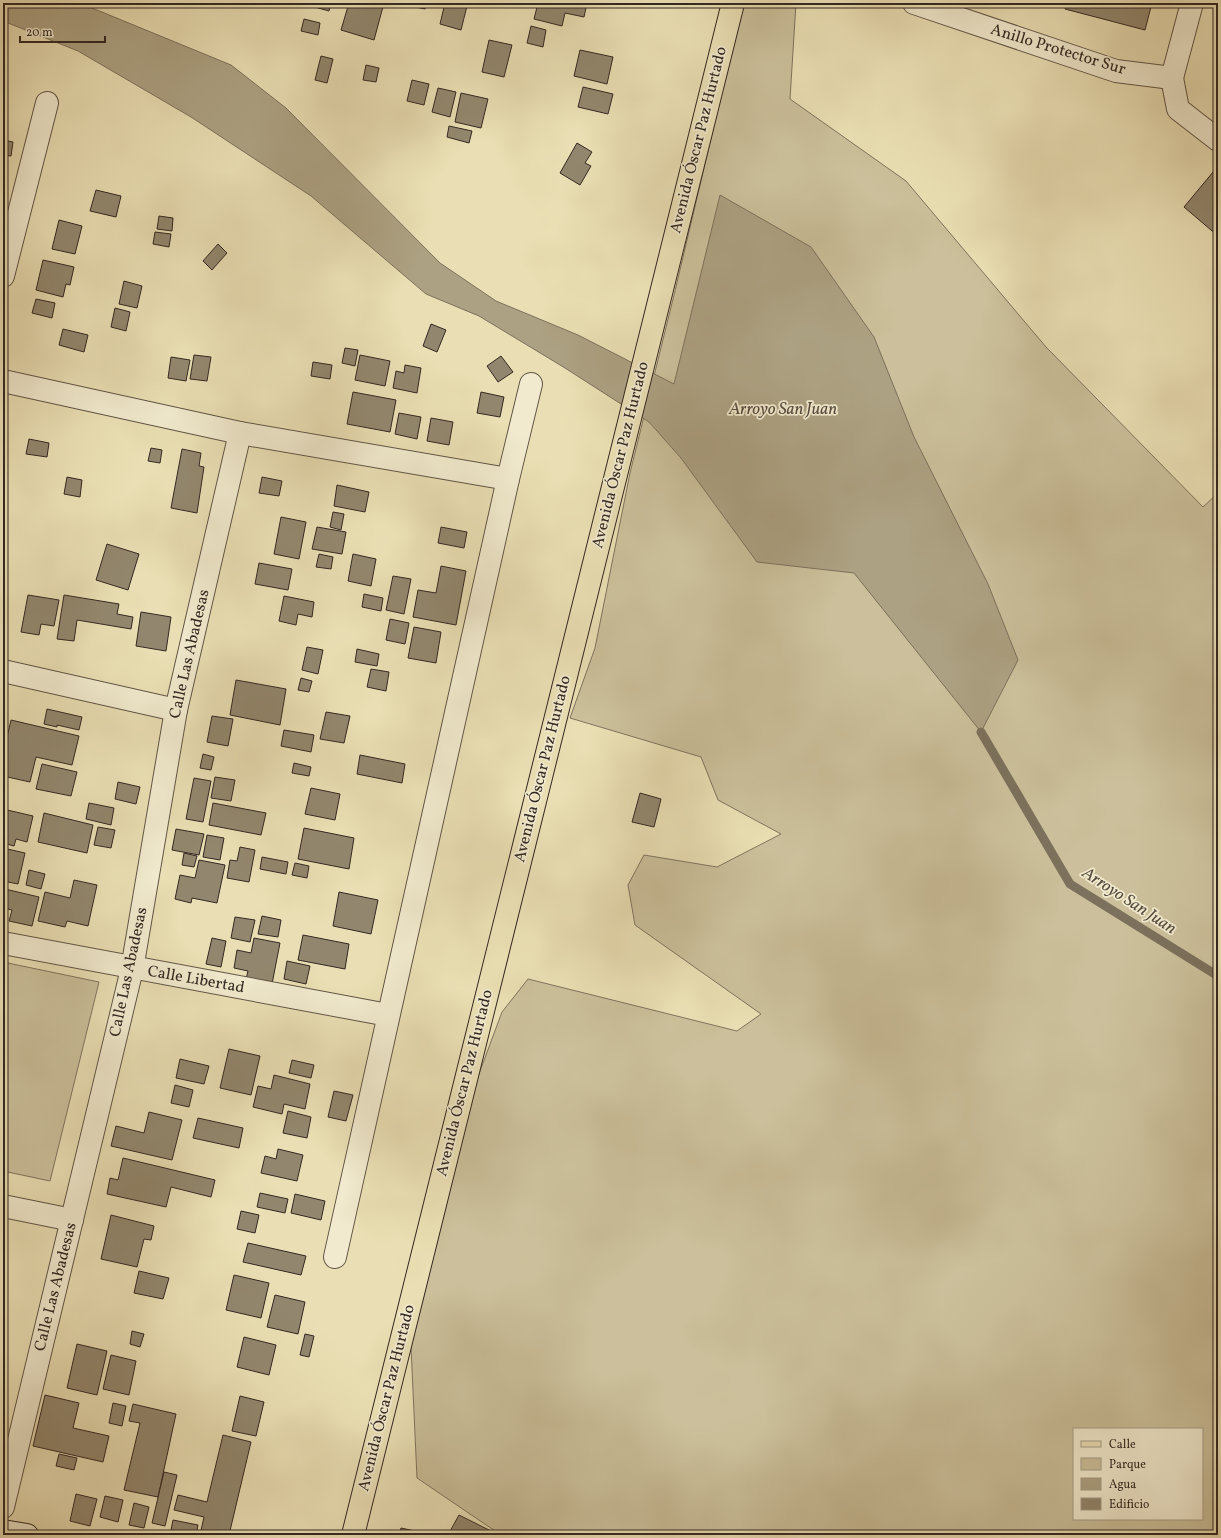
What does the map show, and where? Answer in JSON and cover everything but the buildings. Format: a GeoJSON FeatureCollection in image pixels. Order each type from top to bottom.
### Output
{"type":"FeatureCollection","features":[{"type":"Feature","properties":{"kind":"main road","name":"Avenida Óscar Paz Hurtado"},"geometry":{"type":"LineString","coordinates":[[353,1535],[733,3]]}},
{"type":"Feature","properties":{"kind":"street","name":"Anillo Protector Sur"},"geometry":{"type":"LineString","coordinates":[[914,3],[1116,71],[1172,78]]}},
{"type":"Feature","properties":{"kind":"street"},"geometry":{"type":"LineString","coordinates":[[1192,3],[1172,78],[1178,109],[1218,140]]}},
{"type":"Feature","properties":{"kind":"street"},"geometry":{"type":"LineString","coordinates":[[3,276],[47,103]]}},
{"type":"Feature","properties":{"kind":"street"},"geometry":{"type":"LineString","coordinates":[[3,381],[240,433],[508,479]]}},
{"type":"Feature","properties":{"kind":"street"},"geometry":{"type":"LineString","coordinates":[[335,1257],[508,479],[531,384]]}},
{"type":"Feature","properties":{"kind":"street","name":"Calle Las Abadesas"},"geometry":{"type":"LineString","coordinates":[[3,1507],[132,969],[176,710],[240,433]]}},
{"type":"Feature","properties":{"kind":"street"},"geometry":{"type":"LineString","coordinates":[[3,671],[176,710]]}},
{"type":"Feature","properties":{"kind":"street","name":"Calle Libertad"},"geometry":{"type":"LineString","coordinates":[[3,944],[388,1015]]}},
{"type":"Feature","properties":{"kind":"street"},"geometry":{"type":"LineString","coordinates":[[3,1206],[72,1220]]}},
{"type":"Feature","properties":{"kind":"street"},"geometry":{"type":"LineString","coordinates":[[3,1531],[27,1535]]}},
{"type":"Feature","properties":{"kind":"green space"},"geometry":{"type":"Polygon","coordinates":[[[743,3],[796,3],[790,99],[906,181],[1046,347],[1203,507],[1218,493],[1218,1535],[501,1535],[417,1478],[411,1347],[464,1114],[502,1012],[528,979],[737,1031],[761,1014],[635,925],[628,885],[644,855],[717,867],[781,834],[718,800],[701,757],[570,718],[595,648],[630,473],[675,291],[743,3]]]}},
{"type":"Feature","properties":{"kind":"green space"},"geometry":{"type":"Polygon","coordinates":[[[3,962],[99,982],[50,1181],[3,1171],[3,962]]]}},
{"type":"Feature","properties":{"kind":"water","name":"Arroyo San Juan"},"geometry":{"type":"Polygon","coordinates":[[[3,3],[80,3],[231,65],[286,108],[440,263],[496,301],[578,335],[674,384],[720,195],[811,247],[874,337],[914,437],[988,584],[1018,660],[981,732],[854,573],[757,562],[681,458],[649,422],[565,368],[479,316],[426,294],[311,196],[191,117],[78,51],[3,21],[3,3]]]}},
{"type":"Feature","properties":{"kind":"waterway","name":"Arroyo San Juan"},"geometry":{"type":"LineString","coordinates":[[981,732],[1070,884],[1218,976]]}}]}
